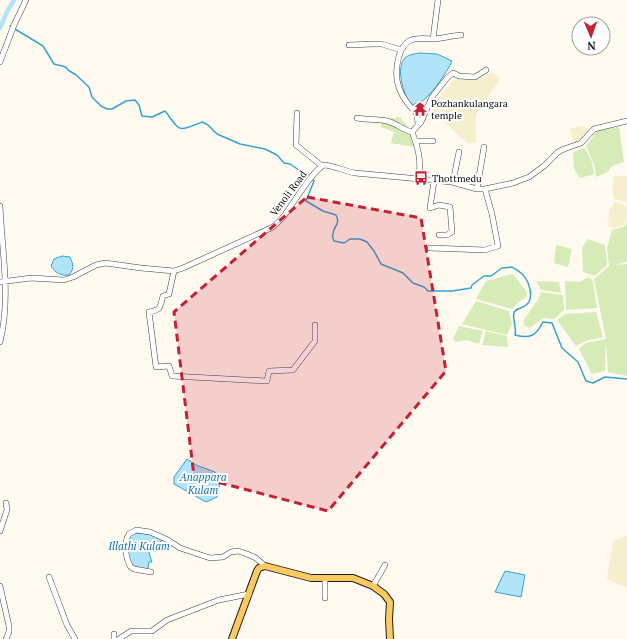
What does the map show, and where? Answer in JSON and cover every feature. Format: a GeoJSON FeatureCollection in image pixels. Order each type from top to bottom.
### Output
{"type":"FeatureCollection","features":[{"type":"Feature","properties":{"kind":"main road"},"geometry":{"type":"LineString","coordinates":[[232,639],[259,568],[265,566],[311,578],[348,577],[372,586],[388,597],[390,602],[390,639]]}},
{"type":"Feature","properties":{"kind":"street"},"geometry":{"type":"LineString","coordinates":[[0,62],[12,27],[26,0]]}},
{"type":"Feature","properties":{"kind":"street"},"geometry":{"type":"LineString","coordinates":[[433,39],[438,0]]}},
{"type":"Feature","properties":{"kind":"street"},"geometry":{"type":"LineString","coordinates":[[423,116],[418,114],[407,103],[399,88],[396,77],[401,50],[410,40],[433,39],[461,35]]}},
{"type":"Feature","properties":{"kind":"street"},"geometry":{"type":"LineString","coordinates":[[349,45],[382,44],[401,50]]}},
{"type":"Feature","properties":{"kind":"street"},"geometry":{"type":"LineString","coordinates":[[412,132],[421,122],[432,98],[447,78],[453,73],[459,76],[475,78],[486,70]]}},
{"type":"Feature","properties":{"kind":"street"},"geometry":{"type":"LineString","coordinates":[[297,113],[296,145],[322,166],[328,165],[344,171],[355,173],[452,182],[477,189],[485,189],[513,183],[529,177],[544,166],[558,152],[581,143],[594,129],[627,121]]}},
{"type":"Feature","properties":{"kind":"street"},"geometry":{"type":"LineString","coordinates":[[418,114],[418,124]]}},
{"type":"Feature","properties":{"kind":"street"},"geometry":{"type":"LineString","coordinates":[[358,118],[387,121],[412,132]]}},
{"type":"Feature","properties":{"kind":"street"},"geometry":{"type":"LineString","coordinates":[[412,132],[420,160],[419,180]]}},
{"type":"Feature","properties":{"kind":"street"},"geometry":{"type":"LineString","coordinates":[[415,141],[433,141]]}},
{"type":"Feature","properties":{"kind":"street"},"geometry":{"type":"LineString","coordinates":[[477,189],[484,147]]}},
{"type":"Feature","properties":{"kind":"street"},"geometry":{"type":"LineString","coordinates":[[452,182],[459,152]]}},
{"type":"Feature","properties":{"kind":"street","name":"Venoli Road"},"geometry":{"type":"LineString","coordinates":[[2,282],[32,278],[64,280],[96,265],[105,263],[174,271],[195,263],[273,227],[283,217],[313,175],[322,166]]}},
{"type":"Feature","properties":{"kind":"street"},"geometry":{"type":"LineString","coordinates":[[434,181],[430,208],[439,205],[450,207],[452,232],[447,236],[439,235]]}},
{"type":"Feature","properties":{"kind":"street"},"geometry":{"type":"LineString","coordinates":[[430,248],[485,250],[498,246],[492,214],[485,189]]}},
{"type":"Feature","properties":{"kind":"street"},"geometry":{"type":"LineString","coordinates":[[0,206],[2,282],[5,306],[0,342]]}},
{"type":"Feature","properties":{"kind":"street"},"geometry":{"type":"LineString","coordinates":[[174,271],[169,294],[163,296],[160,308],[156,311],[149,312],[156,367],[169,366],[172,376],[267,382],[269,371],[293,370],[315,341],[315,325]]}},
{"type":"Feature","properties":{"kind":"street"},"geometry":{"type":"LineString","coordinates":[[0,531],[7,510],[6,503]]}},
{"type":"Feature","properties":{"kind":"street"},"geometry":{"type":"LineString","coordinates":[[151,572],[134,569],[130,566],[126,558],[125,548],[127,538],[129,534],[136,530],[150,532],[168,540],[180,548],[210,558],[223,557],[231,552],[238,551],[256,558],[265,566]]}},
{"type":"Feature","properties":{"kind":"street"},"geometry":{"type":"LineString","coordinates":[[372,586],[385,565]]}},
{"type":"Feature","properties":{"kind":"street"},"geometry":{"type":"LineString","coordinates":[[49,577],[67,625],[74,639]]}},
{"type":"Feature","properties":{"kind":"street"},"geometry":{"type":"LineString","coordinates":[[325,578],[325,598]]}},
{"type":"Feature","properties":{"kind":"street"},"geometry":{"type":"LineString","coordinates":[[0,586],[9,626],[9,632],[6,639]]}},
{"type":"Feature","properties":{"kind":"street"},"geometry":{"type":"LineString","coordinates":[[119,639],[130,631],[152,631],[167,620],[219,600],[249,594]]}},
{"type":"Feature","properties":{"kind":"highlighted area"},"geometry":{"type":"Polygon","coordinates":[[[307,197],[421,218],[446,371],[328,511],[194,476],[174,312],[307,197]]]}},
{"type":"Feature","properties":{"kind":"shaded area"},"geometry":{"type":"Polygon","coordinates":[[[492,72],[500,79],[476,115],[476,143],[467,143],[432,111],[442,94],[454,79],[479,79],[492,72]]]}},
{"type":"Feature","properties":{"kind":"shaded area"},"geometry":{"type":"Polygon","coordinates":[[[584,126],[588,132],[580,141],[574,144],[570,128],[584,126]]]}},
{"type":"Feature","properties":{"kind":"shaded area"},"geometry":{"type":"Polygon","coordinates":[[[614,176],[627,176],[627,202],[614,199],[612,191],[614,176]]]}},
{"type":"Feature","properties":{"kind":"shaded area"},"geometry":{"type":"Polygon","coordinates":[[[615,202],[627,206],[627,217],[623,226],[614,228],[608,227],[609,210],[615,202]]]}},
{"type":"Feature","properties":{"kind":"shaded area"},"geometry":{"type":"Polygon","coordinates":[[[627,536],[627,588],[607,579],[613,541],[627,536]]]}},
{"type":"Feature","properties":{"kind":"green space"},"geometry":{"type":"Polygon","coordinates":[[[400,117],[410,129],[414,147],[391,143],[394,132],[381,127],[381,120],[400,117]]]}},
{"type":"Feature","properties":{"kind":"green space"},"geometry":{"type":"Polygon","coordinates":[[[619,127],[624,162],[612,166],[608,172],[596,177],[594,164],[586,146],[598,130],[619,127]]]}},
{"type":"Feature","properties":{"kind":"green space"},"geometry":{"type":"Polygon","coordinates":[[[585,148],[592,162],[594,174],[580,178],[574,169],[573,152],[585,148]]]}},
{"type":"Feature","properties":{"kind":"green space"},"geometry":{"type":"Polygon","coordinates":[[[627,221],[627,262],[613,265],[627,264],[627,376],[608,372],[606,342],[605,371],[592,374],[579,349],[586,343],[606,339],[594,279],[609,266],[607,248],[612,230],[624,227],[627,221]]]}},
{"type":"Feature","properties":{"kind":"green space"},"geometry":{"type":"Polygon","coordinates":[[[588,239],[605,245],[607,265],[595,276],[583,272],[582,248],[588,239]]]}},
{"type":"Feature","properties":{"kind":"green space"},"geometry":{"type":"Polygon","coordinates":[[[556,245],[572,249],[568,267],[554,263],[556,245]]]}},
{"type":"Feature","properties":{"kind":"green space"},"geometry":{"type":"Polygon","coordinates":[[[513,274],[527,292],[527,297],[521,300],[512,309],[476,299],[486,281],[513,274]]]}},
{"type":"Feature","properties":{"kind":"green space"},"geometry":{"type":"Polygon","coordinates":[[[589,277],[593,281],[597,308],[566,310],[565,281],[579,282],[589,277]]]}},
{"type":"Feature","properties":{"kind":"green space"},"geometry":{"type":"Polygon","coordinates":[[[536,281],[559,282],[561,293],[541,290],[536,281]]]}},
{"type":"Feature","properties":{"kind":"green space"},"geometry":{"type":"Polygon","coordinates":[[[541,292],[563,295],[564,310],[554,319],[543,318],[530,328],[525,326],[523,321],[539,298],[541,292]]]}},
{"type":"Feature","properties":{"kind":"green space"},"geometry":{"type":"Polygon","coordinates":[[[476,301],[509,311],[512,324],[507,335],[462,324],[476,301]]]}},
{"type":"Feature","properties":{"kind":"green space"},"geometry":{"type":"Polygon","coordinates":[[[596,312],[603,337],[585,341],[576,346],[557,320],[565,314],[596,312]]]}},
{"type":"Feature","properties":{"kind":"green space"},"geometry":{"type":"Polygon","coordinates":[[[459,326],[483,331],[479,344],[467,340],[456,342],[453,339],[459,326]]]}},
{"type":"Feature","properties":{"kind":"green space"},"geometry":{"type":"Polygon","coordinates":[[[486,331],[507,336],[508,347],[482,345],[486,331]]]}},
{"type":"Feature","properties":{"kind":"water"},"geometry":{"type":"Polygon","coordinates":[[[412,54],[437,54],[452,61],[433,91],[419,103],[410,105],[403,88],[401,68],[405,58],[412,54]]]}},
{"type":"Feature","properties":{"kind":"water"},"geometry":{"type":"Polygon","coordinates":[[[62,256],[70,257],[72,262],[73,268],[69,275],[58,274],[51,266],[54,259],[62,256]]]}},
{"type":"Feature","properties":{"kind":"water","name":"Anappara Kulam"},"geometry":{"type":"Polygon","coordinates":[[[187,459],[196,465],[215,472],[220,482],[217,497],[206,502],[174,484],[174,477],[187,459]]]}},
{"type":"Feature","properties":{"kind":"water","name":"Illathi Kulam"},"geometry":{"type":"Polygon","coordinates":[[[136,533],[148,534],[162,538],[162,541],[154,546],[149,553],[152,562],[149,562],[148,568],[144,569],[131,566],[128,554],[127,536],[136,533]]]}},
{"type":"Feature","properties":{"kind":"water"},"geometry":{"type":"Polygon","coordinates":[[[505,571],[525,575],[521,597],[495,592],[505,571]]]}},
{"type":"Feature","properties":{"kind":"waterway"},"geometry":{"type":"LineString","coordinates":[[0,28],[14,0]]}},
{"type":"Feature","properties":{"kind":"waterway"},"geometry":{"type":"LineString","coordinates":[[10,26],[43,46],[54,64],[66,67],[76,75],[89,87],[92,97],[101,106],[107,109],[112,109],[126,101],[135,100],[139,105],[142,116],[152,117],[165,111],[177,126],[183,129],[202,122],[208,125],[217,134],[240,144],[265,149],[277,155],[284,163],[290,164],[309,177]]}},
{"type":"Feature","properties":{"kind":"waterway"},"geometry":{"type":"LineString","coordinates":[[312,179],[314,181],[306,201],[323,211],[336,215],[338,221],[333,231],[334,241],[344,243],[350,239],[360,239],[367,242],[381,264],[403,273],[413,283],[424,287],[428,291],[452,291],[471,288],[472,285],[484,276],[491,276],[502,268],[512,267],[525,277],[531,294],[529,302],[516,310],[514,313],[515,335],[525,337],[529,336],[535,333],[543,322],[552,323],[562,348],[578,362],[586,381],[593,383],[605,377],[627,379]]}},
{"type":"Feature","properties":{"kind":"place","name":"Pozhankulangara temple"},"geometry":{"type":"Point","coordinates":[420,109]}},
{"type":"Feature","properties":{"kind":"place","name":"Thottmedu"},"geometry":{"type":"Point","coordinates":[421,178]}}]}
